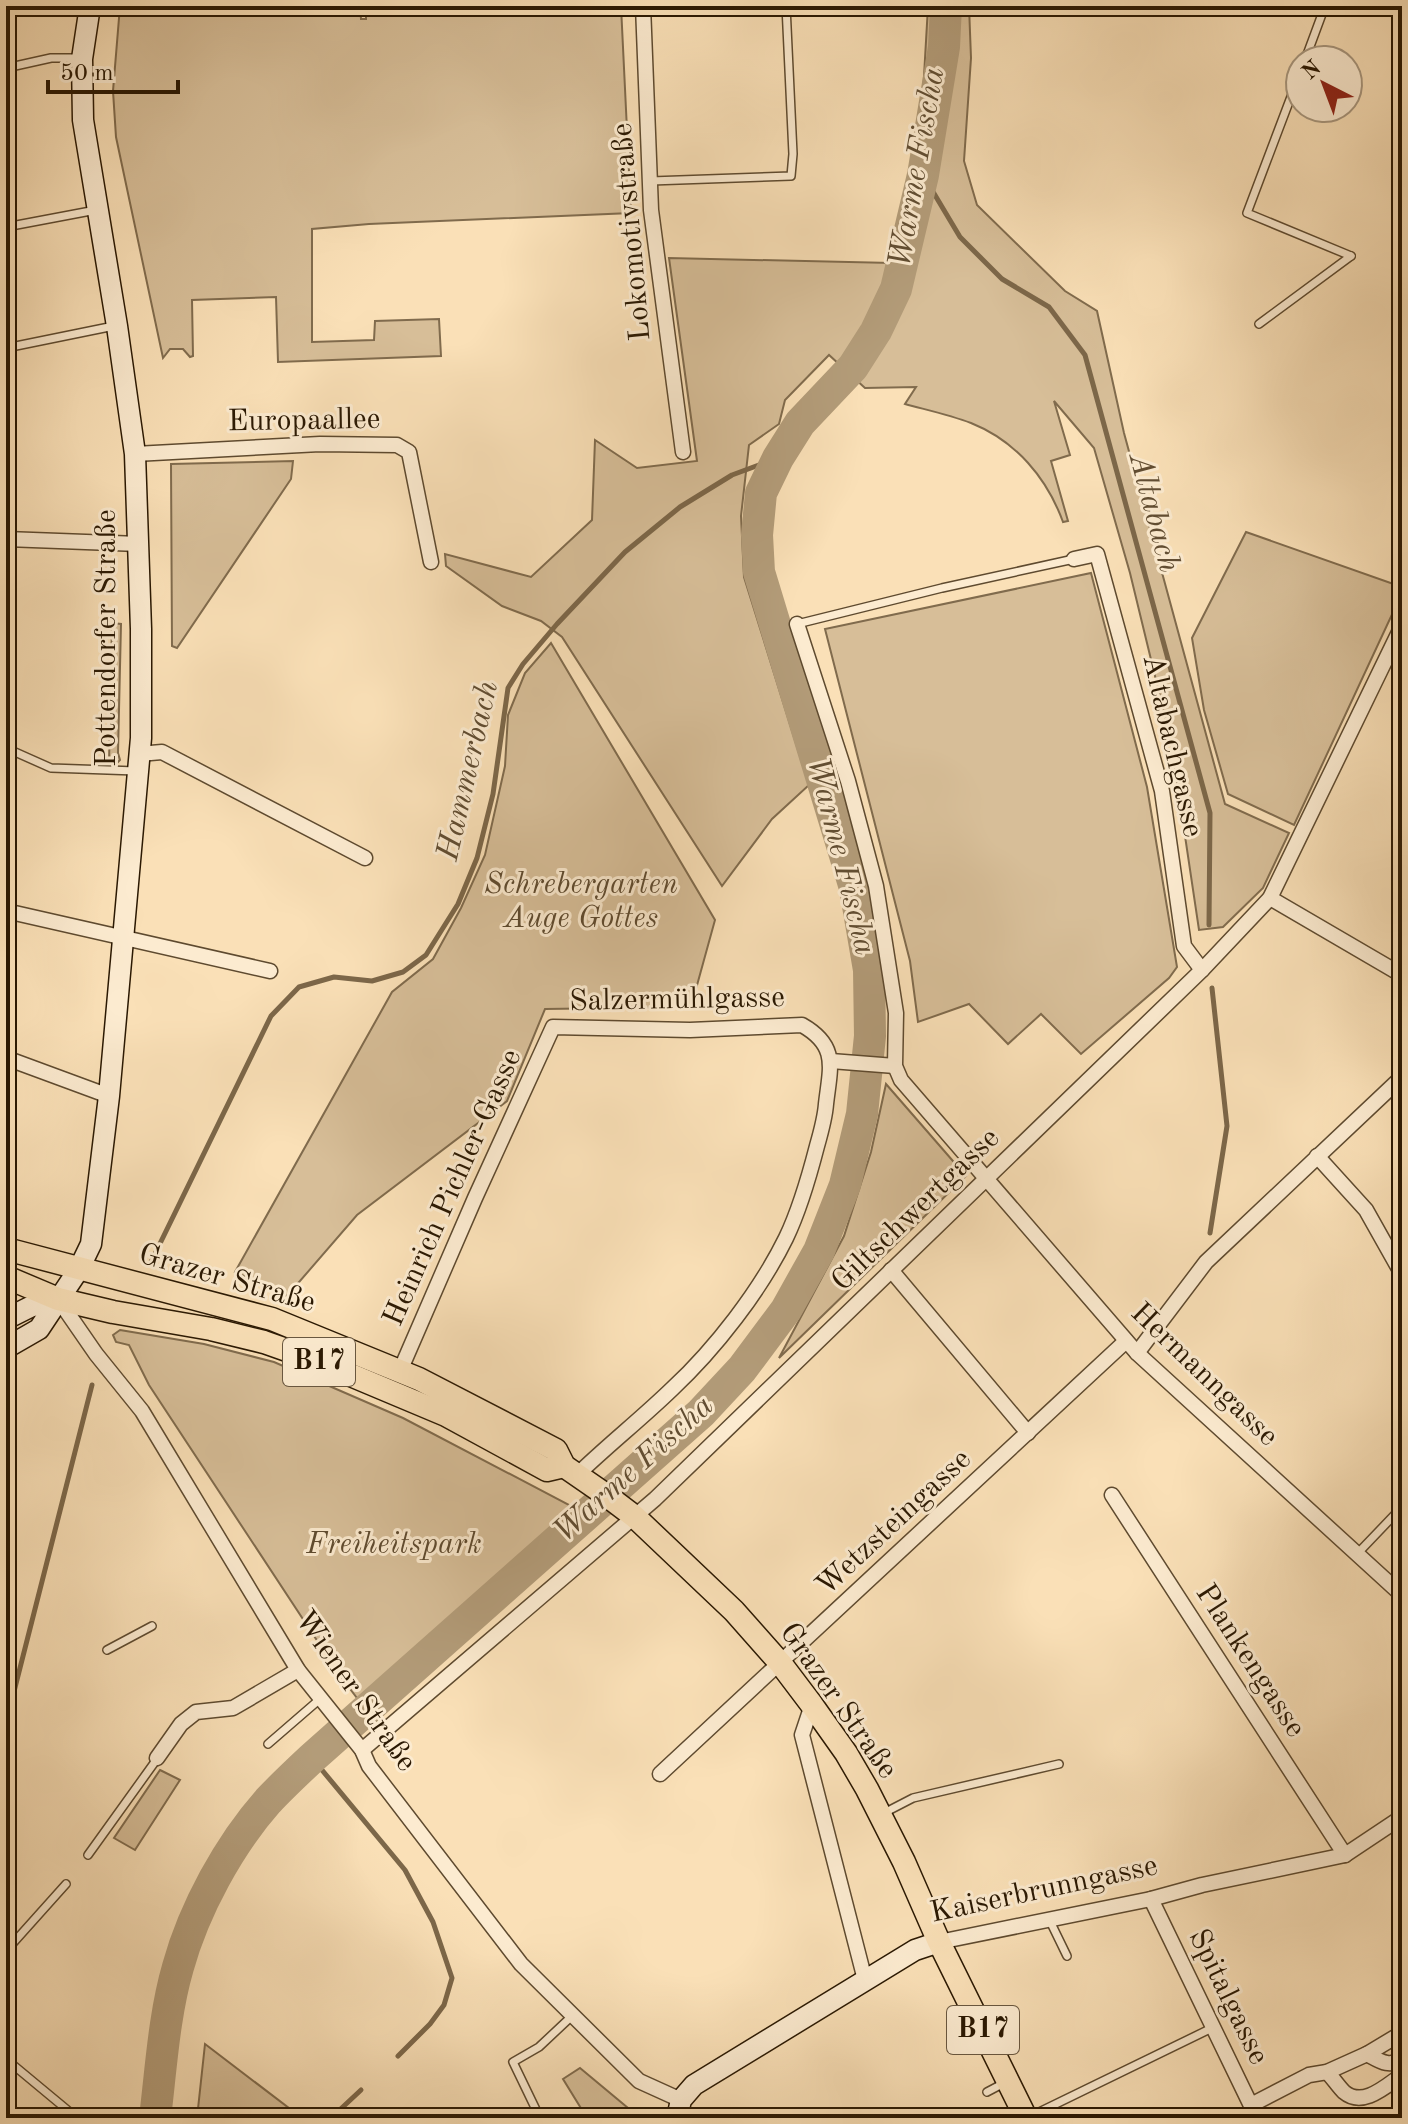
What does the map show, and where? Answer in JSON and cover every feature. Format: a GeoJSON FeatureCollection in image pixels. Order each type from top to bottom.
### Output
{"type":"FeatureCollection","features":[{"type":"Feature","properties":{"kind":"main road","name":"Pottendorfer Straße"},"geometry":{"type":"LineString","coordinates":[[6,1348],[39,1329],[79,1269],[91,1244],[109,1096],[138,762],[141,676],[135,454],[83,120],[82,59],[90,6]]}},
{"type":"Feature","properties":{"kind":"main road","name":"B17"},"geometry":{"type":"LineString","coordinates":[[6,1249],[79,1269]]}},
{"type":"Feature","properties":{"kind":"main road","name":"Grazer Straße"},"geometry":{"type":"LineString","coordinates":[[79,1269],[272,1319],[419,1379],[556,1450],[571,1471],[635,1517],[734,1611],[781,1664],[846,1753],[904,1862],[939,1942],[1027,2118]]}},
{"type":"Feature","properties":{"kind":"main road","name":"B17"},"geometry":{"type":"LineString","coordinates":[[6,1277],[58,1299]]}},
{"type":"Feature","properties":{"kind":"main road","name":"Grazer Straße"},"geometry":{"type":"LineString","coordinates":[[58,1299],[264,1342],[446,1415],[547,1470],[571,1471]]}},
{"type":"Feature","properties":{"kind":"main road"},"geometry":{"type":"LineString","coordinates":[[6,1319],[30,1307],[58,1299]]}},
{"type":"Feature","properties":{"kind":"main road","name":"Kaiserbrunngasse"},"geometry":{"type":"LineString","coordinates":[[679,2109],[694,2085],[915,1950],[939,1942]]}},
{"type":"Feature","properties":{"kind":"street","name":"Lokomotivstraße"},"geometry":{"type":"LineString","coordinates":[[643,6],[651,210],[683,452]]}},
{"type":"Feature","properties":{"kind":"street","name":"Europaallee"},"geometry":{"type":"LineString","coordinates":[[135,454],[320,444],[397,445],[409,452],[431,562]]}},
{"type":"Feature","properties":{"kind":"street"},"geometry":{"type":"LineString","coordinates":[[6,539],[139,544]]}},
{"type":"Feature","properties":{"kind":"street","name":"Altabachgasse"},"geometry":{"type":"LineString","coordinates":[[1074,559],[1097,554],[1162,791],[1184,946],[1202,970]]}},
{"type":"Feature","properties":{"kind":"street"},"geometry":{"type":"LineString","coordinates":[[571,1471],[673,1389],[716,1343],[766,1273],[786,1238],[809,1179],[826,1113],[831,1061],[888,1066],[896,1013],[876,886],[848,781],[797,624]]}},
{"type":"Feature","properties":{"kind":"street","name":"Giltschwertgasse"},"geometry":{"type":"LineString","coordinates":[[362,1750],[635,1517],[1202,970],[1270,898],[1402,626]]}},
{"type":"Feature","properties":{"kind":"street"},"geometry":{"type":"LineString","coordinates":[[138,762],[162,752],[365,858]]}},
{"type":"Feature","properties":{"kind":"street"},"geometry":{"type":"LineString","coordinates":[[1270,898],[1402,975]]}},
{"type":"Feature","properties":{"kind":"street"},"geometry":{"type":"LineString","coordinates":[[6,911],[270,971]]}},
{"type":"Feature","properties":{"kind":"street","name":"Salzermühlgasse"},"geometry":{"type":"LineString","coordinates":[[553,1027],[690,1030],[802,1025],[817,1034],[831,1061]]}},
{"type":"Feature","properties":{"kind":"street","name":"Heinrich Pichler-Gasse"},"geometry":{"type":"LineString","coordinates":[[400,1371],[553,1027]]}},
{"type":"Feature","properties":{"kind":"street"},"geometry":{"type":"LineString","coordinates":[[6,1058],[109,1096]]}},
{"type":"Feature","properties":{"kind":"street","name":"Hermanngasse"},"geometry":{"type":"LineString","coordinates":[[888,1066],[1137,1353],[1402,1595]]}},
{"type":"Feature","properties":{"kind":"street"},"geometry":{"type":"LineString","coordinates":[[1137,1353],[1206,1262],[1402,1077]]}},
{"type":"Feature","properties":{"kind":"street"},"geometry":{"type":"LineString","coordinates":[[1317,1156],[1366,1210],[1402,1274]]}},
{"type":"Feature","properties":{"kind":"street"},"geometry":{"type":"LineString","coordinates":[[891,1270],[1028,1433]]}},
{"type":"Feature","properties":{"kind":"street","name":"Wiener Straße"},"geometry":{"type":"LineString","coordinates":[[58,1299],[96,1354],[142,1411],[298,1670],[362,1750],[369,1766],[521,1964],[639,2081],[679,2109]]}},
{"type":"Feature","properties":{"kind":"street","name":"Wetzsteingasse"},"geometry":{"type":"LineString","coordinates":[[660,1774],[1126,1341]]}},
{"type":"Feature","properties":{"kind":"street","name":"Plankengasse"},"geometry":{"type":"LineString","coordinates":[[1112,1495],[1345,1855]]}},
{"type":"Feature","properties":{"kind":"street"},"geometry":{"type":"LineString","coordinates":[[157,1758],[181,1724],[196,1712],[233,1708],[298,1670]]}},
{"type":"Feature","properties":{"kind":"street"},"geometry":{"type":"LineString","coordinates":[[812,1705],[802,1735],[865,1980]]}},
{"type":"Feature","properties":{"kind":"street","name":"Kaiserbrunngasse"},"geometry":{"type":"LineString","coordinates":[[939,1942],[1345,1855],[1402,1817]]}},
{"type":"Feature","properties":{"kind":"street","name":"Spitalgasse"},"geometry":{"type":"LineString","coordinates":[[1151,1899],[1254,2112]]}},
{"type":"Feature","properties":{"kind":"street"},"geometry":{"type":"LineString","coordinates":[[1254,2112],[1309,2075],[1327,2072],[1367,2054],[1402,2033]]}},
{"type":"Feature","properties":{"kind":"street"},"geometry":{"type":"LineString","coordinates":[[1367,2054],[1383,2063],[1394,2064],[1402,2059]]}},
{"type":"Feature","properties":{"kind":"street"},"geometry":{"type":"LineString","coordinates":[[1327,2072],[1346,2093],[1366,2098],[1402,2075]]}},
{"type":"Feature","properties":{"kind":"lane"},"geometry":{"type":"LineString","coordinates":[[649,181],[791,176],[793,154],[786,6]]}},
{"type":"Feature","properties":{"kind":"lane"},"geometry":{"type":"LineString","coordinates":[[1311,44],[1325,6]]}},
{"type":"Feature","properties":{"kind":"lane"},"geometry":{"type":"LineString","coordinates":[[6,68],[51,58],[82,59]]}},
{"type":"Feature","properties":{"kind":"lane"},"geometry":{"type":"LineString","coordinates":[[1259,324],[1351,256],[1247,213],[1284,115]]}},
{"type":"Feature","properties":{"kind":"lane"},"geometry":{"type":"LineString","coordinates":[[6,227],[98,209]]}},
{"type":"Feature","properties":{"kind":"lane"},"geometry":{"type":"LineString","coordinates":[[6,348],[117,326]]}},
{"type":"Feature","properties":{"kind":"lane"},"geometry":{"type":"LineString","coordinates":[[797,624],[1074,559]]}},
{"type":"Feature","properties":{"kind":"lane"},"geometry":{"type":"LineString","coordinates":[[6,748],[51,768],[138,762]]}},
{"type":"Feature","properties":{"kind":"lane"},"geometry":{"type":"LineString","coordinates":[[1357,1554],[1402,1507]]}},
{"type":"Feature","properties":{"kind":"lane"},"geometry":{"type":"LineString","coordinates":[[107,1650],[152,1626]]}},
{"type":"Feature","properties":{"kind":"lane"},"geometry":{"type":"LineString","coordinates":[[268,1744],[320,1699]]}},
{"type":"Feature","properties":{"kind":"lane"},"geometry":{"type":"LineString","coordinates":[[88,1855],[157,1758]]}},
{"type":"Feature","properties":{"kind":"lane"},"geometry":{"type":"LineString","coordinates":[[880,1815],[913,1798],[1059,1764]]}},
{"type":"Feature","properties":{"kind":"lane"},"geometry":{"type":"LineString","coordinates":[[6,1951],[66,1884]]}},
{"type":"Feature","properties":{"kind":"lane"},"geometry":{"type":"LineString","coordinates":[[1049,1919],[1067,1956]]}},
{"type":"Feature","properties":{"kind":"lane"},"geometry":{"type":"LineString","coordinates":[[540,2118],[513,2062],[539,2047],[572,2016]]}},
{"type":"Feature","properties":{"kind":"lane"},"geometry":{"type":"LineString","coordinates":[[1027,2118],[1214,2027]]}},
{"type":"Feature","properties":{"kind":"lane"},"geometry":{"type":"LineString","coordinates":[[6,2059],[77,2118]]}},
{"type":"Feature","properties":{"kind":"lane"},"geometry":{"type":"LineString","coordinates":[[1126,2060],[1129,2068]]}},
{"type":"Feature","properties":{"kind":"lane"},"geometry":{"type":"LineString","coordinates":[[987,2092],[1008,2081]]}},
{"type":"Feature","properties":{"kind":"green space"},"geometry":{"type":"Polygon","coordinates":[[[120,6],[360,6],[361,19],[366,19],[366,6],[621,6],[631,213],[312,229],[312,342],[374,340],[375,321],[439,319],[441,356],[278,362],[276,297],[192,300],[193,356],[190,357],[183,349],[170,349],[163,358],[116,137],[113,91],[120,6]]]}},
{"type":"Feature","properties":{"kind":"green space"},"geometry":{"type":"Polygon","coordinates":[[[928,6],[969,6],[971,58],[964,161],[977,205],[1065,291],[1097,311],[1124,433],[1225,804],[1289,833],[1263,888],[1223,927],[1199,930],[1171,742],[1130,573],[1094,448],[1054,401],[1070,455],[1051,461],[1068,521],[1063,522],[1039,476],[1002,440],[971,423],[905,404],[916,387],[865,388],[829,355],[785,400],[779,424],[749,445],[741,516],[744,577],[809,785],[772,819],[722,886],[562,637],[541,621],[502,606],[446,566],[445,554],[531,577],[592,520],[595,440],[637,468],[697,461],[669,258],[892,263],[921,129],[928,6]]]}},
{"type":"Feature","properties":{"kind":"green space"},"geometry":{"type":"Polygon","coordinates":[[[293,461],[291,479],[177,648],[172,646],[171,464],[293,461]]]}},
{"type":"Feature","properties":{"kind":"green space"},"geometry":{"type":"Polygon","coordinates":[[[1246,532],[1402,587],[1402,593],[1294,825],[1228,794],[1204,710],[1192,638],[1246,532]]]}},
{"type":"Feature","properties":{"kind":"green space"},"geometry":{"type":"Polygon","coordinates":[[[1091,573],[1147,787],[1177,967],[1169,978],[1081,1054],[1041,1014],[1008,1044],[969,1004],[918,1022],[910,961],[825,629],[1091,573]]]}},
{"type":"Feature","properties":{"kind":"green space"},"geometry":{"type":"Polygon","coordinates":[[[112,623],[121,624],[120,760],[116,764],[109,764],[112,623]]]}},
{"type":"Feature","properties":{"kind":"green space","name":"Schrebergarten Auge Gottes"},"geometry":{"type":"Polygon","coordinates":[[[551,643],[715,920],[691,1007],[545,1009],[507,1101],[357,1215],[287,1296],[235,1272],[392,992],[433,959],[461,908],[485,855],[505,766],[508,715],[525,673],[551,643]]]}},
{"type":"Feature","properties":{"kind":"green space"},"geometry":{"type":"Polygon","coordinates":[[[886,1084],[966,1176],[779,1358],[844,1236],[871,1152],[886,1084]]]}},
{"type":"Feature","properties":{"kind":"green space","name":"Freiheitspark"},"geometry":{"type":"Polygon","coordinates":[[[120,1330],[204,1344],[274,1362],[403,1418],[573,1507],[595,1525],[373,1719],[341,1677],[149,1385],[129,1345],[116,1342],[113,1335],[120,1330]]]}},
{"type":"Feature","properties":{"kind":"green space"},"geometry":{"type":"Polygon","coordinates":[[[160,1770],[180,1780],[135,1850],[114,1838],[160,1770]]]}},
{"type":"Feature","properties":{"kind":"green space"},"geometry":{"type":"Polygon","coordinates":[[[205,2044],[302,2118],[197,2118],[205,2044]]]}},
{"type":"Feature","properties":{"kind":"green space"},"geometry":{"type":"Polygon","coordinates":[[[580,2068],[628,2111],[613,2118],[587,2118],[563,2079],[580,2068]]]}},
{"type":"Feature","properties":{"kind":"waterway","name":"Warme Fischa"},"geometry":{"type":"LineString","coordinates":[[155,2118],[169,2004],[185,1945],[214,1879],[254,1818],[312,1758],[701,1413],[742,1369],[786,1310],[819,1251],[845,1185],[862,1114],[870,1036],[869,970],[855,888],[759,572],[757,535],[761,493],[778,458],[800,423],[853,367],[876,331],[896,289],[923,175],[944,47],[946,6]]}},
{"type":"Feature","properties":{"kind":"waterway","name":"Altabach"},"geometry":{"type":"LineString","coordinates":[[923,175],[960,237],[1002,279],[1049,307],[1085,355],[1210,813],[1209,925]]}},
{"type":"Feature","properties":{"kind":"waterway","name":"Hammerbach"},"geometry":{"type":"LineString","coordinates":[[151,1262],[271,1016],[299,987],[334,977],[372,981],[403,972],[426,955],[458,904],[477,858],[493,794],[508,688],[523,664],[625,552],[680,507],[732,475],[778,458]]}},
{"type":"Feature","properties":{"kind":"waterway","name":"Altabach"},"geometry":{"type":"LineString","coordinates":[[1210,1233],[1227,1126],[1212,988]]}},
{"type":"Feature","properties":{"kind":"waterway","name":"Hammerbach"},"geometry":{"type":"LineString","coordinates":[[6,1723],[92,1385]]}},
{"type":"Feature","properties":{"kind":"waterway"},"geometry":{"type":"LineString","coordinates":[[312,1758],[405,1870],[433,1922],[452,1978],[444,2005],[398,2056]]}},
{"type":"Feature","properties":{"kind":"waterway"},"geometry":{"type":"LineString","coordinates":[[331,2118],[361,2090]]}}]}
